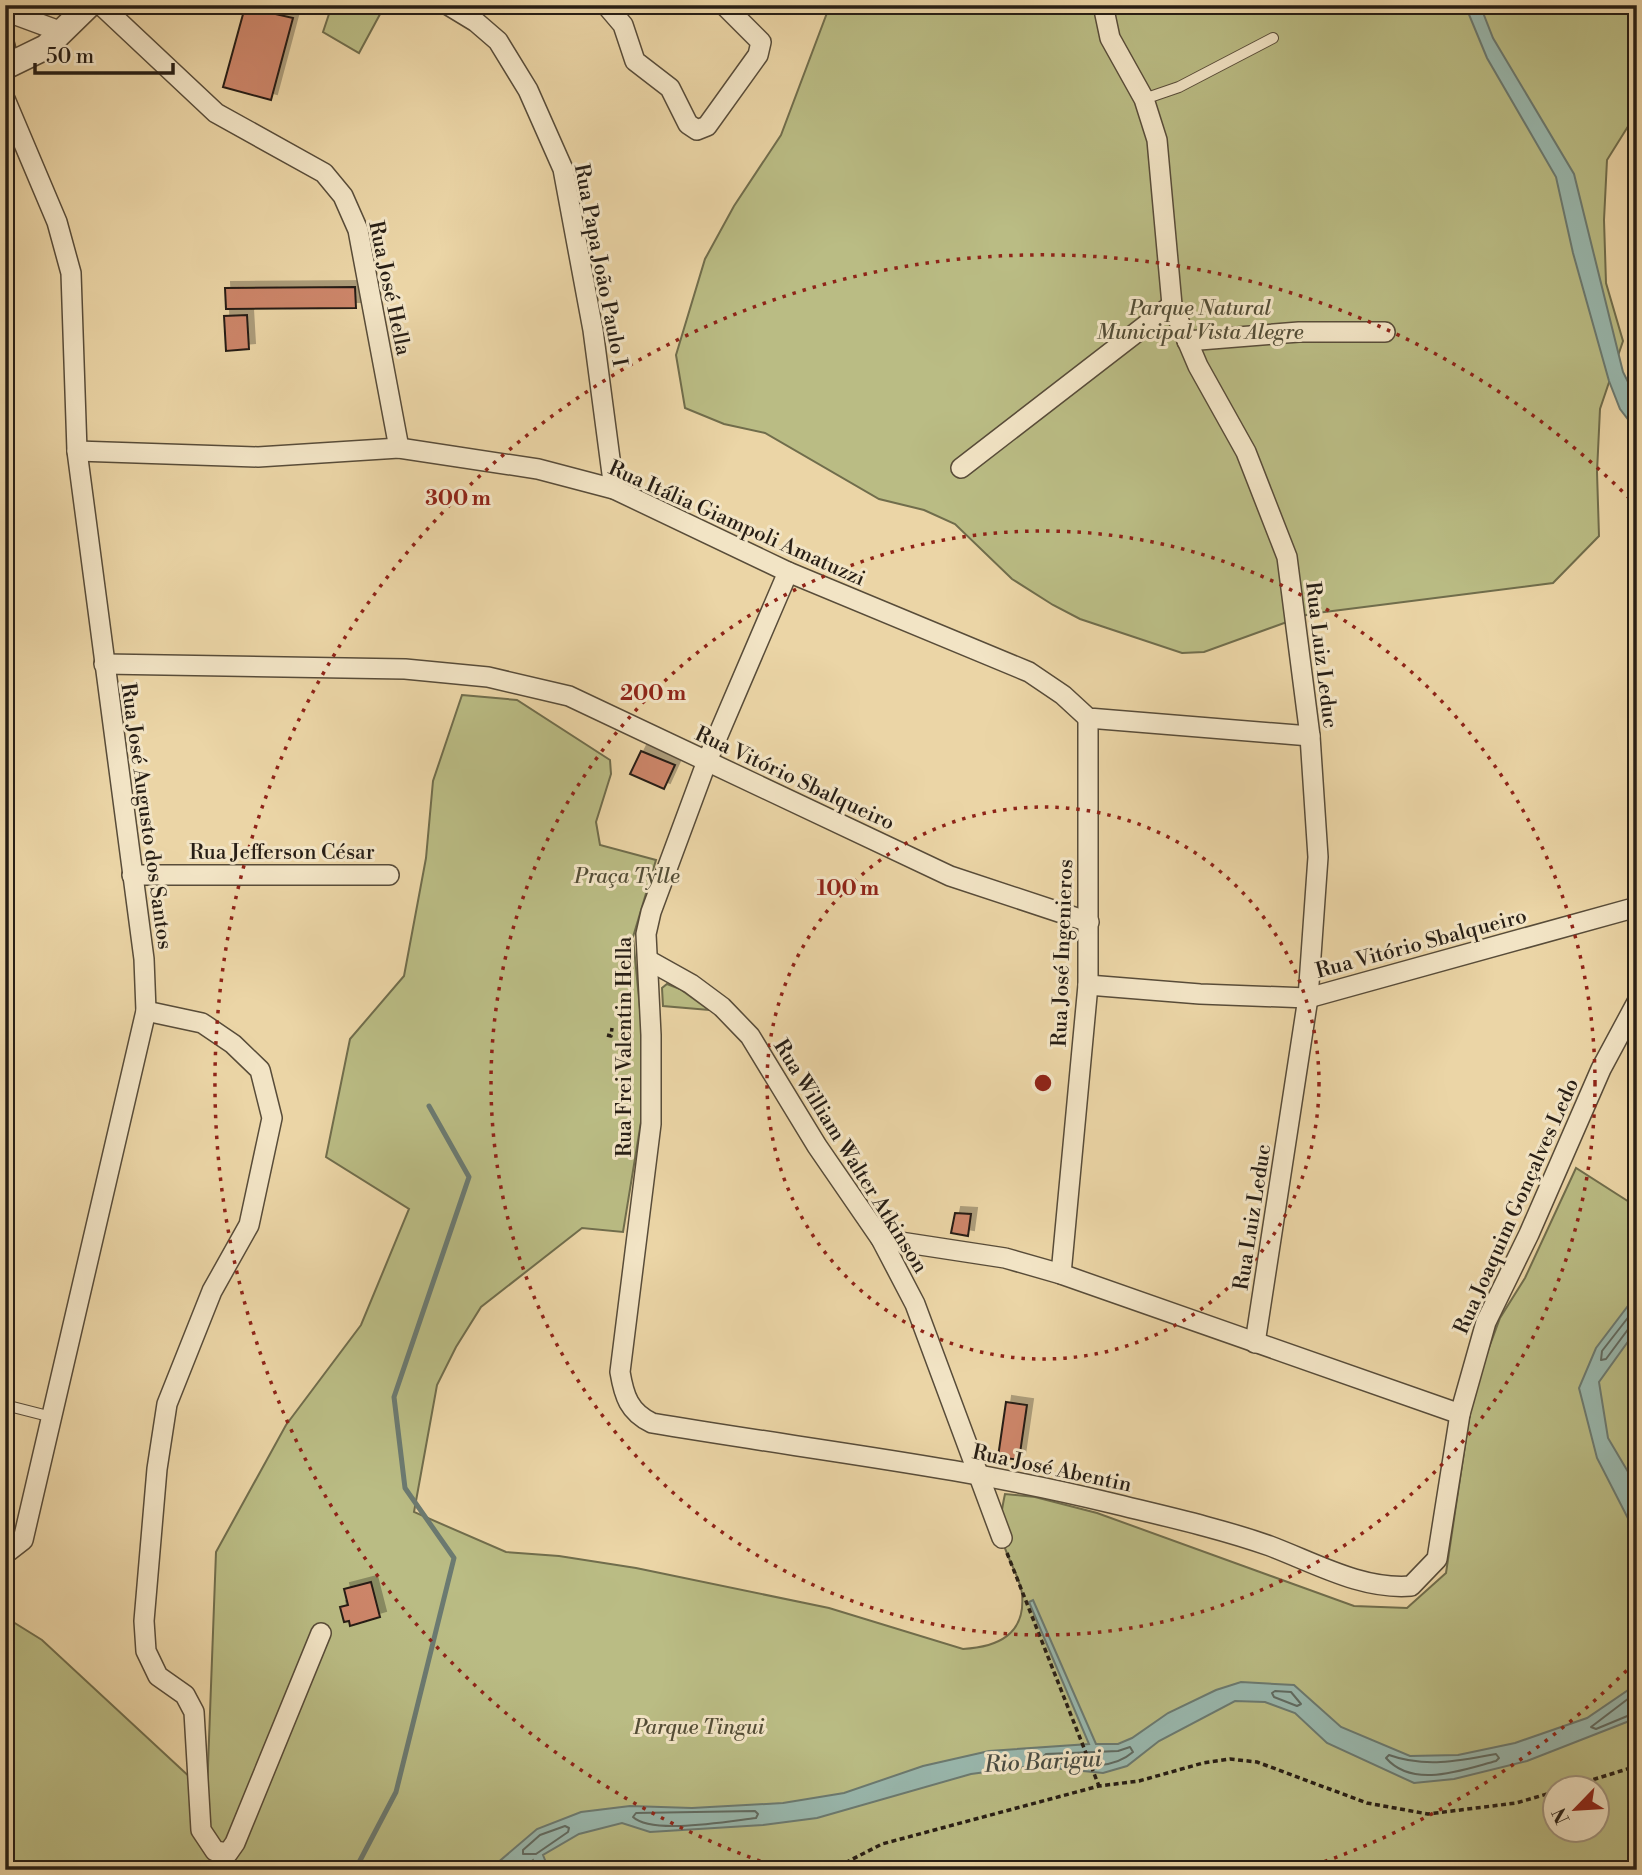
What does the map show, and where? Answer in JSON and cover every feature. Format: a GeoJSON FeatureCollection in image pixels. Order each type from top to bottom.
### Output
{"type":"FeatureCollection","features":[{"type":"Feature","properties":{"kind":"street"},"geometry":{"type":"LineString","coordinates":[[7,59],[46,47],[89,5]]}},
{"type":"Feature","properties":{"kind":"street","name":"Rua José Hella"},"geometry":{"type":"LineString","coordinates":[[101,5],[216,113],[324,173],[343,196],[358,230],[399,448]]}},
{"type":"Feature","properties":{"kind":"street","name":"Rua Papa João Paulo I"},"geometry":{"type":"LineString","coordinates":[[448,5],[498,40],[528,90],[563,169],[593,330],[614,489]]}},
{"type":"Feature","properties":{"kind":"street"},"geometry":{"type":"LineString","coordinates":[[606,5],[623,25],[635,61],[670,88],[688,124],[697,130],[708,126],[758,55],[761,42],[724,5]]}},
{"type":"Feature","properties":{"kind":"street","name":"Rua Luiz Leduc"},"geometry":{"type":"LineString","coordinates":[[1103,5],[1110,38],[1144,99],[1157,140],[1172,305],[1198,366],[1246,452],[1287,556],[1310,736],[1318,857],[1308,998],[1255,1343]]}},
{"type":"Feature","properties":{"kind":"street"},"geometry":{"type":"LineString","coordinates":[[5,11],[62,32]]}},
{"type":"Feature","properties":{"kind":"street","name":"Rua José Augusto dos Santos"},"geometry":{"type":"LineString","coordinates":[[5,99],[57,222],[71,273],[77,451],[144,959],[146,1011],[23,1540],[5,1555]]}},
{"type":"Feature","properties":{"kind":"street"},"geometry":{"type":"LineString","coordinates":[[961,468],[1172,305]]}},
{"type":"Feature","properties":{"kind":"street"},"geometry":{"type":"LineString","coordinates":[[1187,341],[1299,332],[1384,332]]}},
{"type":"Feature","properties":{"kind":"street","name":"Rua Itália Giampoli Amatuzzi"},"geometry":{"type":"LineString","coordinates":[[77,451],[258,457],[399,448],[538,469],[614,489],[788,572],[1029,672],[1063,695],[1088,718]]}},
{"type":"Feature","properties":{"kind":"street","name":"Rua Frei Valentin Hella"},"geometry":{"type":"LineString","coordinates":[[638,1416],[624,1398],[620,1372],[651,1125],[646,934],[651,912],[706,761],[788,572]]}},
{"type":"Feature","properties":{"kind":"street","name":"Rua Vitório Sbalqueiro"},"geometry":{"type":"LineString","coordinates":[[104,664],[405,669],[488,677],[569,696],[950,876],[1048,911],[1089,922]]}},
{"type":"Feature","properties":{"kind":"street"},"geometry":{"type":"LineString","coordinates":[[1088,718],[1310,736]]}},
{"type":"Feature","properties":{"kind":"street","name":"Rua José Ingenieros"},"geometry":{"type":"LineString","coordinates":[[1061,1274],[1088,985],[1088,718]]}},
{"type":"Feature","properties":{"kind":"street","name":"Rua Jefferson César"},"geometry":{"type":"LineString","coordinates":[[132,874],[389,875]]}},
{"type":"Feature","properties":{"kind":"street","name":"Rua Vitório Sbalqueiro"},"geometry":{"type":"LineString","coordinates":[[1088,985],[1200,994],[1308,998],[1637,907]]}},
{"type":"Feature","properties":{"kind":"street","name":"Rua William Walter Atkinson"},"geometry":{"type":"LineString","coordinates":[[648,960],[691,984],[722,1007],[750,1036],[817,1146],[881,1239],[915,1304],[1002,1538]]}},
{"type":"Feature","properties":{"kind":"street","name":"Rua Joaquim Gonçalves Ledo"},"geometry":{"type":"LineString","coordinates":[[1437,1559],[1460,1414],[1486,1322],[1529,1234],[1601,1069],[1637,1002]]}},
{"type":"Feature","properties":{"kind":"street"},"geometry":{"type":"LineString","coordinates":[[146,1011],[202,1023],[233,1044],[260,1070],[272,1118],[250,1225],[212,1291],[167,1404],[157,1469],[144,1621],[146,1651],[158,1676],[185,1695],[194,1712],[201,1830],[215,1851],[228,1853],[235,1843],[321,1633]]}},
{"type":"Feature","properties":{"kind":"street"},"geometry":{"type":"LineString","coordinates":[[881,1239],[1005,1258],[1061,1274],[1460,1414]]}},
{"type":"Feature","properties":{"kind":"street","name":"Rua José Abentin"},"geometry":{"type":"LineString","coordinates":[[638,1416],[664,1426],[873,1455],[979,1474],[1110,1503],[1254,1542],[1346,1576],[1391,1588],[1411,1587],[1437,1559]]}},
{"type":"Feature","properties":{"kind":"lane"},"geometry":{"type":"LineString","coordinates":[[1144,99],[1179,87],[1273,38]]}},
{"type":"Feature","properties":{"kind":"lane"},"geometry":{"type":"LineString","coordinates":[[5,1405],[52,1417]]}},
{"type":"Feature","properties":{"kind":"path"},"geometry":{"type":"LineString","coordinates":[[607,1035],[611,1036],[612,1028]]}},
{"type":"Feature","properties":{"kind":"path"},"geometry":{"type":"LineString","coordinates":[[1002,1538],[1099,1786]]}},
{"type":"Feature","properties":{"kind":"path"},"geometry":{"type":"LineString","coordinates":[[821,1870],[841,1865],[882,1844],[1099,1786],[1139,1782],[1203,1763],[1230,1759],[1257,1762],[1367,1803],[1428,1814],[1516,1803],[1540,1796]]}},
{"type":"Feature","properties":{"kind":"path"},"geometry":{"type":"LineString","coordinates":[[1610,1774],[1637,1766]]}},
{"type":"Feature","properties":{"kind":"green space"},"geometry":{"type":"Polygon","coordinates":[[[332,5],[385,5],[359,53],[323,32],[332,5]]]}},
{"type":"Feature","properties":{"kind":"green space","name":"Parque Natural Municipal Vista Alegre"},"geometry":{"type":"Polygon","coordinates":[[[830,5],[1637,5],[1637,112],[1607,160],[1604,220],[1606,283],[1623,341],[1600,409],[1597,472],[1599,536],[1553,583],[1309,614],[1204,652],[1182,653],[1080,619],[1053,605],[1012,579],[955,524],[924,510],[879,499],[765,433],[724,424],[685,408],[676,355],[705,259],[734,206],[781,135],[830,5]]]}},
{"type":"Feature","properties":{"kind":"green space"},"geometry":{"type":"Polygon","coordinates":[[[462,695],[517,700],[610,760],[611,774],[596,822],[600,845],[656,860],[633,937],[642,1030],[641,1122],[623,1232],[582,1228],[481,1307],[456,1347],[437,1385],[414,1512],[506,1552],[559,1556],[636,1568],[829,1608],[963,1649],[998,1642],[1014,1629],[1019,1620],[1022,1608],[1021,1587],[1006,1552],[1001,1532],[1005,1494],[1035,1497],[1097,1513],[1354,1606],[1407,1608],[1446,1573],[1473,1391],[1500,1318],[1525,1278],[1576,1168],[1637,1207],[1637,1870],[5,1870],[5,1617],[42,1640],[207,1793],[216,1552],[286,1425],[361,1325],[409,1209],[326,1157],[350,1039],[404,976],[426,858],[433,781],[462,695]]]}},
{"type":"Feature","properties":{"kind":"green space"},"geometry":{"type":"Polygon","coordinates":[[[667,984],[680,989],[709,1010],[663,1006],[662,988],[667,984]]]}},
{"type":"Feature","properties":{"kind":"water"},"geometry":{"type":"Polygon","coordinates":[[[1465,5],[1480,5],[1493,38],[1574,174],[1623,372],[1637,400],[1637,431],[1620,409],[1609,381],[1573,253],[1556,177],[1487,58],[1465,5]]]}},
{"type":"Feature","properties":{"kind":"water"},"geometry":{"type":"Polygon","coordinates":[[[1637,1294],[1637,1329],[1599,1382],[1608,1438],[1637,1487],[1637,1536],[1597,1458],[1579,1388],[1596,1348],[1637,1294]]]}},
{"type":"Feature","properties":{"kind":"water","name":"Rio Barigui"},"geometry":{"type":"Polygon","coordinates":[[[1033,1600],[1096,1744],[1118,1744],[1132,1738],[1168,1713],[1216,1690],[1241,1682],[1294,1685],[1341,1727],[1410,1756],[1458,1755],[1515,1743],[1587,1718],[1631,1688],[1637,1678],[1637,1718],[1527,1761],[1454,1779],[1414,1783],[1327,1743],[1295,1713],[1265,1702],[1235,1701],[1159,1741],[1127,1766],[1103,1773],[1032,1766],[971,1774],[817,1818],[763,1825],[650,1832],[622,1823],[579,1834],[543,1855],[549,1870],[538,1870],[533,1860],[521,1870],[489,1870],[537,1829],[581,1812],[630,1806],[692,1808],[783,1803],[844,1793],[923,1766],[989,1751],[1089,1744],[1029,1602],[1033,1600]]]}},
{"type":"Feature","properties":{"kind":"building"},"geometry":{"type":"Polygon","coordinates":[[[245,7],[293,18],[271,100],[223,87],[245,7]]]}},
{"type":"Feature","properties":{"kind":"building"},"geometry":{"type":"Polygon","coordinates":[[[355,287],[356,308],[226,309],[225,288],[355,287]]]}},
{"type":"Feature","properties":{"kind":"building"},"geometry":{"type":"Polygon","coordinates":[[[247,315],[249,349],[226,351],[224,316],[247,315]]]}},
{"type":"Feature","properties":{"kind":"building"},"geometry":{"type":"Polygon","coordinates":[[[641,751],[675,765],[664,789],[630,774],[641,751]]]}},
{"type":"Feature","properties":{"kind":"building"},"geometry":{"type":"Polygon","coordinates":[[[955,1213],[971,1214],[968,1236],[951,1233],[955,1213]]]}},
{"type":"Feature","properties":{"kind":"building"},"geometry":{"type":"Polygon","coordinates":[[[1006,1402],[1027,1405],[1019,1460],[998,1457],[1006,1402]]]}},
{"type":"Feature","properties":{"kind":"building"},"geometry":{"type":"Polygon","coordinates":[[[371,1582],[380,1617],[350,1626],[349,1621],[344,1622],[340,1607],[348,1605],[344,1589],[371,1582]]]}},
{"type":"Feature","properties":{"kind":"waterway"},"geometry":{"type":"LineString","coordinates":[[355,1870],[396,1792],[454,1558],[405,1488],[394,1397],[469,1177],[429,1106]]}},
{"type":"Feature","properties":{"kind":"park label","name":"Praça Tylle"},"geometry":{"type":"Point","coordinates":[627,876]}},
{"type":"Feature","properties":{"kind":"park label","name":"Parque Tingui"},"geometry":{"type":"Point","coordinates":[699,1727]}}]}
